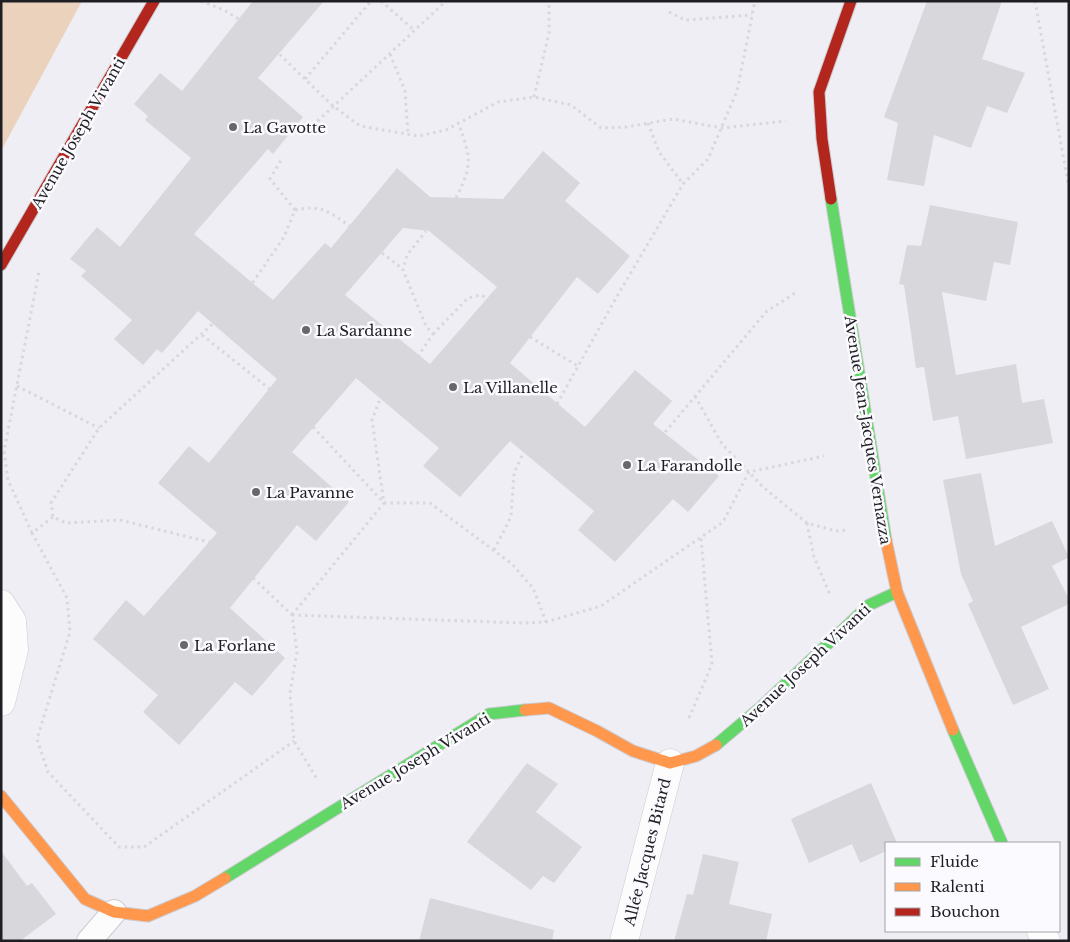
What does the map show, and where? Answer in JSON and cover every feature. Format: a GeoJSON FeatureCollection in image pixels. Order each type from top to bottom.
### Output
{"type":"FeatureCollection","features":[{"type":"Feature","properties":{"kind":"street","name":"Avenue Joseph Vivanti"},"geometry":{"type":"LineString","coordinates":[[1,265],[154,1]]}},
{"type":"Feature","properties":{"kind":"street","name":"Avenue Jean-Jacques Vernazza"},"geometry":{"type":"LineString","coordinates":[[851,1],[819,92],[822,139],[883,528],[897,592],[972,777],[1002,842]]}},
{"type":"Feature","properties":{"kind":"street","name":"Avenue Joseph Vivanti"},"geometry":{"type":"LineString","coordinates":[[2,799],[84,899],[114,912],[148,916],[195,896],[489,714],[549,708],[633,751],[670,762],[696,756],[719,743],[761,707],[869,605],[897,592]]}},
{"type":"Feature","properties":{"kind":"street"},"geometry":{"type":"LineString","coordinates":[[1,604],[12,620],[14,650],[1,702]]}},
{"type":"Feature","properties":{"kind":"street","name":"Allée Jacques Bitard"},"geometry":{"type":"LineString","coordinates":[[624,941],[670,762]]}},
{"type":"Feature","properties":{"kind":"lane"},"geometry":{"type":"LineString","coordinates":[[88,941],[114,912]]}},
{"type":"Feature","properties":{"kind":"path"},"geometry":{"type":"LineString","coordinates":[[201,1],[224,10],[245,23]]}},
{"type":"Feature","properties":{"kind":"path"},"geometry":{"type":"LineString","coordinates":[[305,79],[371,1]]}},
{"type":"Feature","properties":{"kind":"path"},"geometry":{"type":"LineString","coordinates":[[382,1],[416,30]]}},
{"type":"Feature","properties":{"kind":"path"},"geometry":{"type":"LineString","coordinates":[[308,130],[446,1]]}},
{"type":"Feature","properties":{"kind":"path"},"geometry":{"type":"LineString","coordinates":[[534,97],[550,33],[549,1]]}},
{"type":"Feature","properties":{"kind":"path"},"geometry":{"type":"LineString","coordinates":[[557,404],[620,290],[683,184],[708,159],[737,91],[755,1]]}},
{"type":"Feature","properties":{"kind":"path"},"geometry":{"type":"LineString","coordinates":[[1035,1],[1069,188]]}},
{"type":"Feature","properties":{"kind":"path"},"geometry":{"type":"LineString","coordinates":[[669,12],[686,20],[752,15]]}},
{"type":"Feature","properties":{"kind":"path"},"geometry":{"type":"LineString","coordinates":[[275,50],[333,106],[360,126],[418,136],[446,130],[498,102],[534,97],[571,105],[601,128],[626,127],[673,119],[722,128],[794,121]]}},
{"type":"Feature","properties":{"kind":"path"},"geometry":{"type":"LineString","coordinates":[[390,54],[405,91],[408,134]]}},
{"type":"Feature","properties":{"kind":"path"},"geometry":{"type":"LineString","coordinates":[[456,198],[467,176],[470,155],[458,124]]}},
{"type":"Feature","properties":{"kind":"path"},"geometry":{"type":"LineString","coordinates":[[648,124],[659,152],[683,184]]}},
{"type":"Feature","properties":{"kind":"path"},"geometry":{"type":"LineString","coordinates":[[280,160],[270,179],[295,210]]}},
{"type":"Feature","properties":{"kind":"path"},"geometry":{"type":"LineString","coordinates":[[295,210],[310,206],[329,212],[350,226]]}},
{"type":"Feature","properties":{"kind":"path"},"geometry":{"type":"LineString","coordinates":[[248,288],[284,237],[295,210]]}},
{"type":"Feature","properties":{"kind":"path"},"geometry":{"type":"LineString","coordinates":[[403,270],[407,255],[426,231]]}},
{"type":"Feature","properties":{"kind":"path"},"geometry":{"type":"LineString","coordinates":[[382,252],[403,270],[426,326],[433,334]]}},
{"type":"Feature","properties":{"kind":"path"},"geometry":{"type":"LineString","coordinates":[[41,265],[4,451],[8,480],[32,533],[67,598],[70,632],[37,739],[48,772],[119,847],[144,847],[294,742]]}},
{"type":"Feature","properties":{"kind":"path"},"geometry":{"type":"LineString","coordinates":[[660,437],[766,312],[796,293]]}},
{"type":"Feature","properties":{"kind":"path"},"geometry":{"type":"LineString","coordinates":[[414,362],[433,334],[468,298],[481,295],[494,302]]}},
{"type":"Feature","properties":{"kind":"path"},"geometry":{"type":"LineString","coordinates":[[53,517],[51,503],[99,428],[220,317]]}},
{"type":"Feature","properties":{"kind":"path"},"geometry":{"type":"LineString","coordinates":[[202,335],[276,394]]}},
{"type":"Feature","properties":{"kind":"path"},"geometry":{"type":"LineString","coordinates":[[530,337],[578,366]]}},
{"type":"Feature","properties":{"kind":"path"},"geometry":{"type":"LineString","coordinates":[[17,386],[99,428]]}},
{"type":"Feature","properties":{"kind":"path"},"geometry":{"type":"LineString","coordinates":[[695,396],[722,444],[763,487],[807,523],[836,531],[854,530]]}},
{"type":"Feature","properties":{"kind":"path"},"geometry":{"type":"LineString","coordinates":[[292,615],[384,503],[372,420],[380,399]]}},
{"type":"Feature","properties":{"kind":"path"},"geometry":{"type":"LineString","coordinates":[[313,427],[384,503],[430,503],[512,564],[533,588],[546,622]]}},
{"type":"Feature","properties":{"kind":"path"},"geometry":{"type":"LineString","coordinates":[[494,550],[511,517],[514,473],[527,446]]}},
{"type":"Feature","properties":{"kind":"path"},"geometry":{"type":"LineString","coordinates":[[749,472],[824,456]]}},
{"type":"Feature","properties":{"kind":"path"},"geometry":{"type":"LineString","coordinates":[[292,615],[524,623],[546,622],[601,606],[724,522],[749,472]]}},
{"type":"Feature","properties":{"kind":"path"},"geometry":{"type":"LineString","coordinates":[[32,533],[53,517]]}},
{"type":"Feature","properties":{"kind":"path"},"geometry":{"type":"LineString","coordinates":[[53,517],[66,523],[120,520],[218,544]]}},
{"type":"Feature","properties":{"kind":"path"},"geometry":{"type":"LineString","coordinates":[[807,523],[814,558],[833,603]]}},
{"type":"Feature","properties":{"kind":"path"},"geometry":{"type":"LineString","coordinates":[[670,762],[712,664],[701,538]]}},
{"type":"Feature","properties":{"kind":"path"},"geometry":{"type":"LineString","coordinates":[[253,578],[292,615],[296,652],[290,693],[294,742],[335,810]]}},
{"type":"Feature","properties":{"kind":"shaded area"},"geometry":{"type":"Polygon","coordinates":[[[1,1],[82,1],[1,151],[1,1]]]}},
{"type":"Feature","properties":{"kind":"building"},"geometry":{"type":"Polygon","coordinates":[[[253,1],[324,1],[258,78],[303,117],[273,154],[268,149],[194,234],[273,300],[325,243],[331,248],[397,168],[430,197],[503,199],[543,151],[580,183],[565,201],[630,256],[598,294],[577,277],[510,363],[585,427],[635,370],[672,401],[653,424],[719,476],[688,512],[673,499],[615,562],[578,530],[594,511],[510,441],[460,497],[423,466],[439,448],[356,378],[292,452],[349,502],[316,541],[297,525],[230,608],[285,658],[252,696],[235,682],[179,745],[143,712],[158,695],[93,639],[126,600],[144,616],[217,533],[158,483],[189,446],[209,463],[277,379],[198,311],[162,353],[157,349],[143,365],[114,339],[132,320],[81,276],[86,271],[70,259],[97,227],[120,247],[191,158],[145,120],[148,116],[134,104],[160,73],[182,91],[253,1]],[[403,228],[345,295],[430,364],[497,287],[429,231],[403,228]]]}},
{"type":"Feature","properties":{"kind":"building"},"geometry":{"type":"Polygon","coordinates":[[[927,1],[1002,1],[982,59],[1025,73],[1007,113],[987,106],[971,148],[934,135],[924,186],[887,180],[898,123],[884,117],[927,1]]]}},
{"type":"Feature","properties":{"kind":"building"},"geometry":{"type":"Polygon","coordinates":[[[930,205],[1018,222],[1010,265],[994,262],[986,301],[942,292],[956,375],[1016,364],[1022,403],[1044,399],[1053,443],[966,459],[958,416],[933,421],[924,367],[916,368],[904,285],[899,284],[907,245],[921,246],[930,205]]]}},
{"type":"Feature","properties":{"kind":"building"},"geometry":{"type":"Polygon","coordinates":[[[981,473],[995,546],[1052,521],[1069,557],[1052,566],[1069,599],[1069,604],[1021,627],[1049,689],[1013,705],[968,604],[973,601],[961,574],[943,480],[981,473]]]}},
{"type":"Feature","properties":{"kind":"building"},"geometry":{"type":"Polygon","coordinates":[[[527,763],[558,784],[536,812],[582,847],[554,883],[543,876],[531,890],[467,842],[527,763]]]}},
{"type":"Feature","properties":{"kind":"building"},"geometry":{"type":"Polygon","coordinates":[[[871,783],[897,842],[885,842],[885,851],[860,863],[852,844],[809,863],[791,819],[871,783]]]}},
{"type":"Feature","properties":{"kind":"building"},"geometry":{"type":"Polygon","coordinates":[[[1,851],[27,886],[32,883],[56,914],[20,941],[1,941],[1,851]]]}},
{"type":"Feature","properties":{"kind":"building"},"geometry":{"type":"Polygon","coordinates":[[[703,854],[739,862],[729,904],[772,914],[766,941],[674,941],[687,894],[693,895],[703,854]]]}},
{"type":"Feature","properties":{"kind":"building"},"geometry":{"type":"Polygon","coordinates":[[[430,898],[554,930],[552,941],[419,941],[430,898]]]}},
{"type":"Feature","properties":{"kind":"traffic: fast"},"geometry":{"type":"LineString","coordinates":[[831,199],[886,540]]}},
{"type":"Feature","properties":{"kind":"traffic: fast"},"geometry":{"type":"LineString","coordinates":[[716,745],[761,707],[869,605],[897,592]]}},
{"type":"Feature","properties":{"kind":"traffic: fast"},"geometry":{"type":"LineString","coordinates":[[225,878],[489,714],[525,710]]}},
{"type":"Feature","properties":{"kind":"traffic: fast"},"geometry":{"type":"LineString","coordinates":[[953,730],[1002,842]]}},
{"type":"Feature","properties":{"kind":"traffic: slow"},"geometry":{"type":"LineString","coordinates":[[886,540],[897,592],[953,730]]}},
{"type":"Feature","properties":{"kind":"traffic: slow"},"geometry":{"type":"LineString","coordinates":[[525,710],[549,708],[633,751],[670,763],[696,756],[716,745]]}},
{"type":"Feature","properties":{"kind":"traffic: slow"},"geometry":{"type":"LineString","coordinates":[[1,796],[85,899],[114,912],[148,916],[195,896],[225,878]]}},
{"type":"Feature","properties":{"kind":"traffic: jam"},"geometry":{"type":"LineString","coordinates":[[1,265],[154,1]]}},
{"type":"Feature","properties":{"kind":"traffic: jam"},"geometry":{"type":"LineString","coordinates":[[831,199],[822,139],[819,92],[851,1]]}},
{"type":"Feature","properties":{"kind":"place","name":"La Gavotte"},"geometry":{"type":"Point","coordinates":[233,127]}},
{"type":"Feature","properties":{"kind":"place","name":"La Sardanne"},"geometry":{"type":"Point","coordinates":[306,330]}},
{"type":"Feature","properties":{"kind":"place","name":"La Villanelle"},"geometry":{"type":"Point","coordinates":[453,387]}},
{"type":"Feature","properties":{"kind":"place","name":"La Farandolle"},"geometry":{"type":"Point","coordinates":[627,465]}},
{"type":"Feature","properties":{"kind":"place","name":"La Pavanne"},"geometry":{"type":"Point","coordinates":[256,492]}},
{"type":"Feature","properties":{"kind":"place","name":"La Forlane"},"geometry":{"type":"Point","coordinates":[184,645]}}]}
